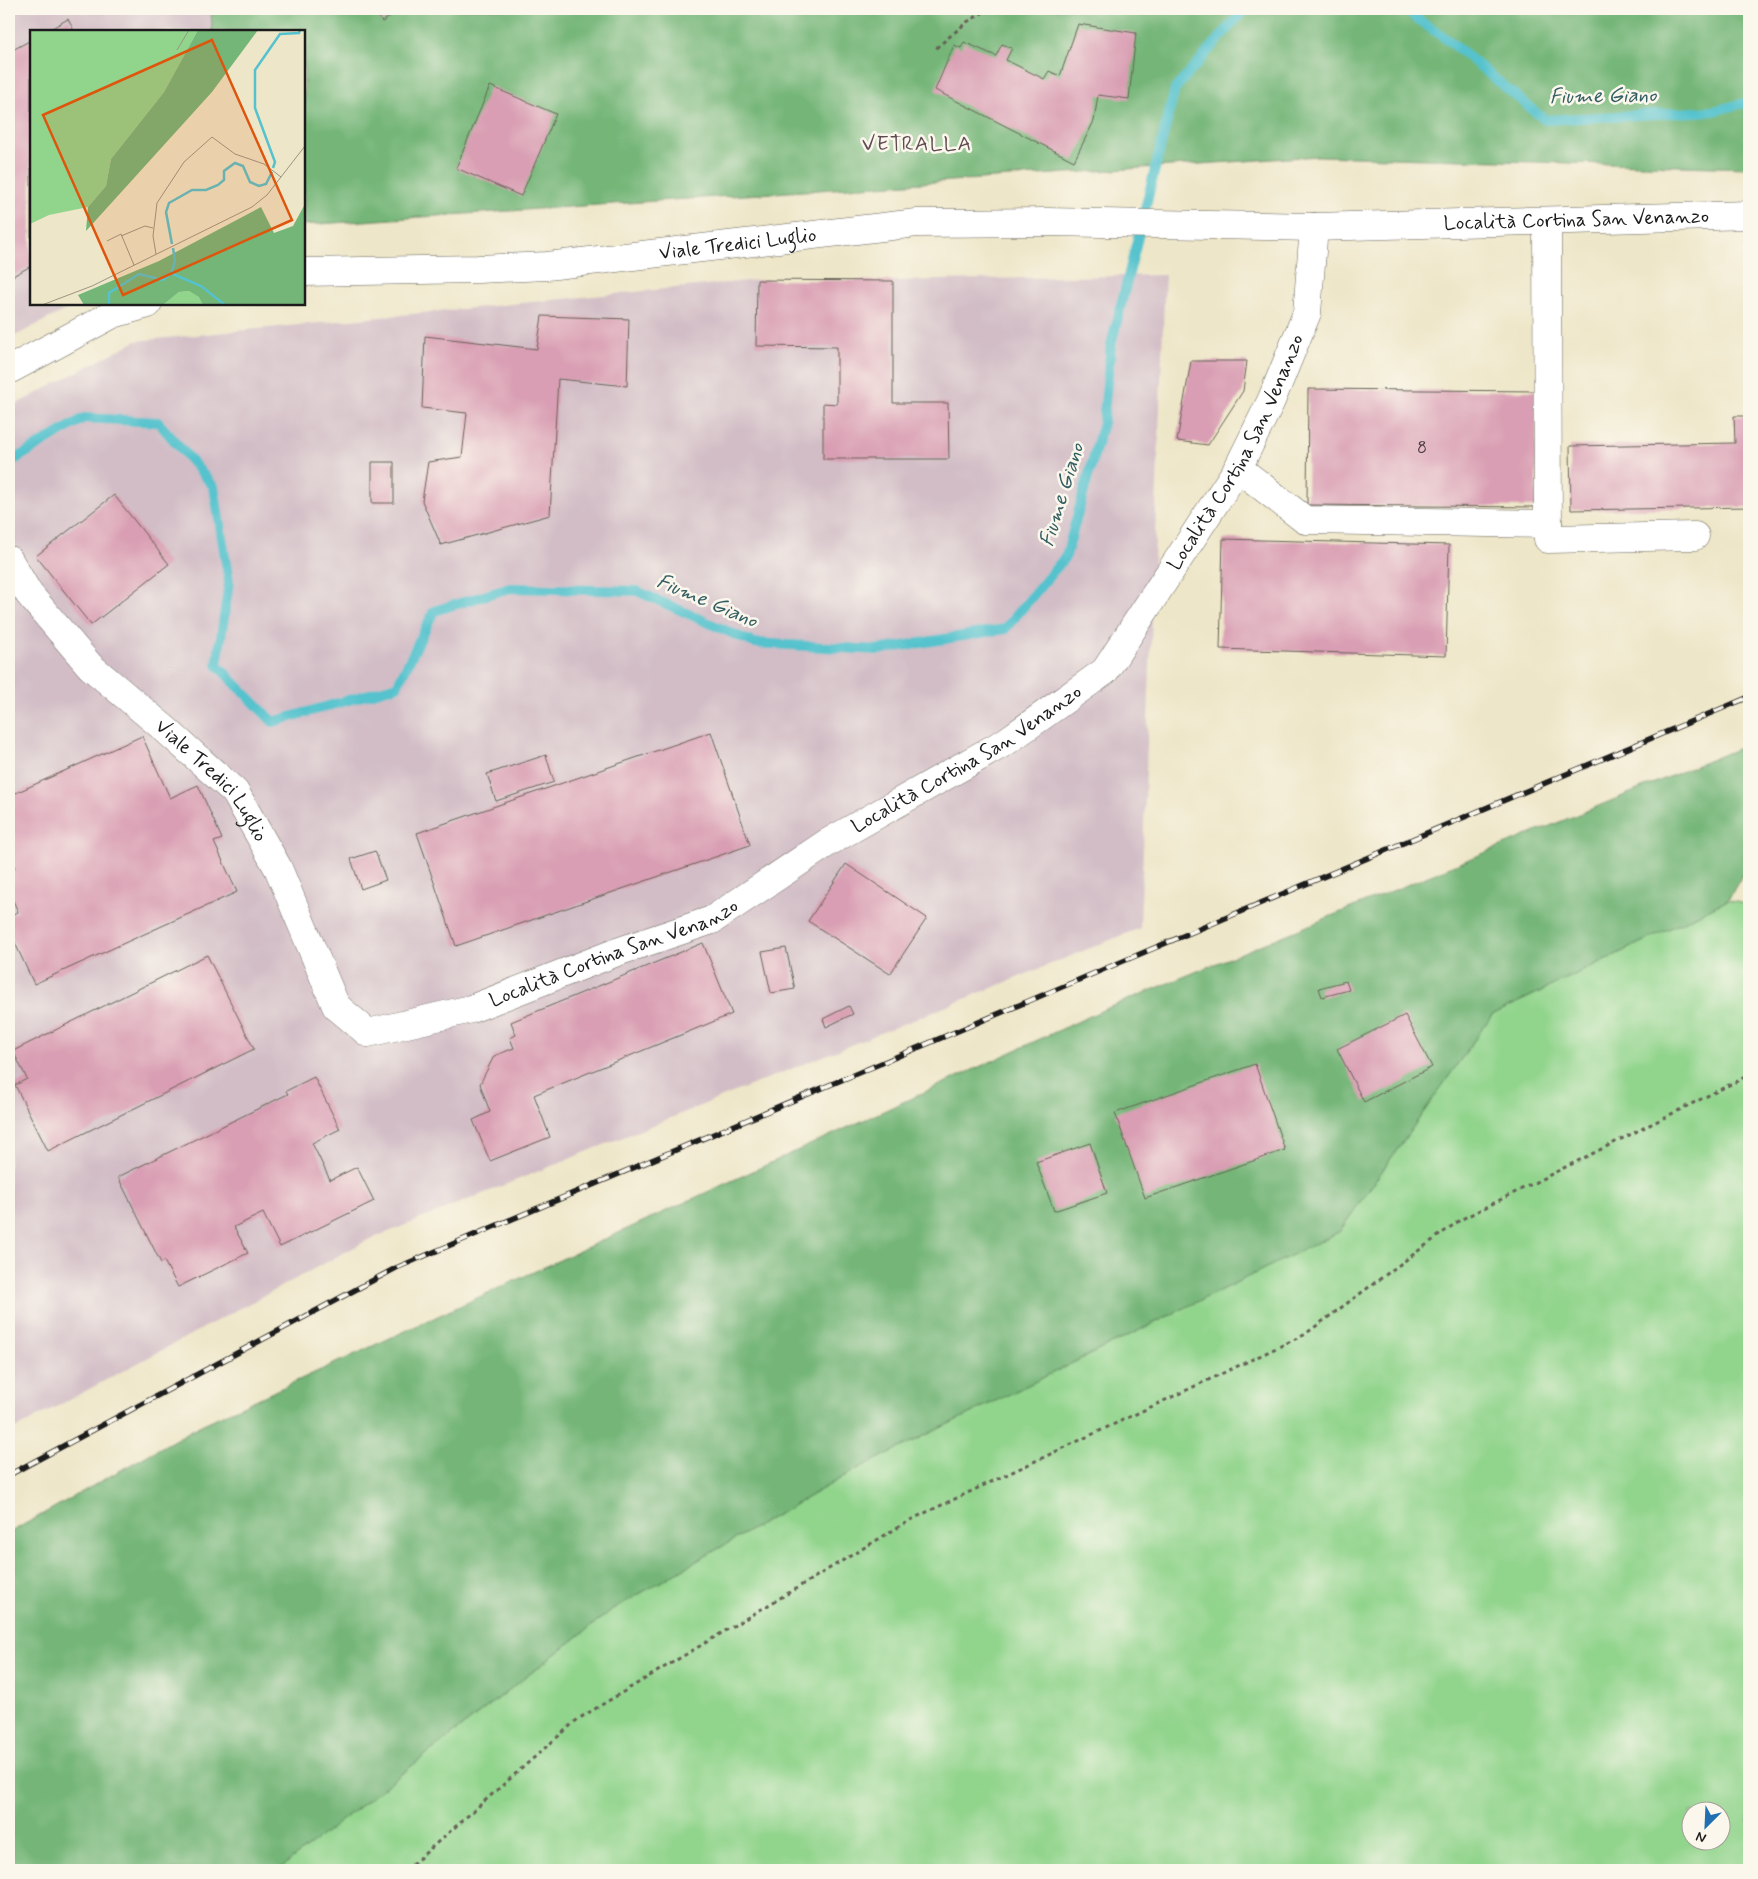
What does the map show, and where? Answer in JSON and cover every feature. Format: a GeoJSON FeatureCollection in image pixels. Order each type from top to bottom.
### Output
{"type":"FeatureCollection","features":[{"type":"Feature","properties":{"kind":"street","name":"Località Cortina San Venanzo"},"geometry":{"type":"LineString","coordinates":[[1172,224],[1314,227],[1749,215]]}},
{"type":"Feature","properties":{"kind":"street"},"geometry":{"type":"LineString","coordinates":[[1547,221],[1548,539],[1695,536]]}},
{"type":"Feature","properties":{"kind":"street","name":"Viale Tredici Luglio"},"geometry":{"type":"LineString","coordinates":[[305,272],[547,266],[917,223],[1047,222],[1172,224]]}},
{"type":"Feature","properties":{"kind":"street","name":"Località Cortina San Venanzo"},"geometry":{"type":"LineString","coordinates":[[368,1033],[471,1009],[617,952],[712,920],[827,843],[1006,741],[1105,672],[1238,468],[1271,401],[1307,313],[1314,227]]}},
{"type":"Feature","properties":{"kind":"street"},"geometry":{"type":"LineString","coordinates":[[9,370],[113,314],[144,305]]}},
{"type":"Feature","properties":{"kind":"street"},"geometry":{"type":"LineString","coordinates":[[1238,468],[1305,520],[1548,524]]}},
{"type":"Feature","properties":{"kind":"street","name":"Viale Tredici Luglio"},"geometry":{"type":"LineString","coordinates":[[9,560],[29,594],[90,666],[165,729],[235,792],[278,868],[336,1006],[368,1033]]}},
{"type":"Feature","properties":{"kind":"path"},"geometry":{"type":"LineString","coordinates":[[936,48],[967,22],[989,9]]}},
{"type":"Feature","properties":{"kind":"path"},"geometry":{"type":"LineString","coordinates":[[406,1870],[578,1719],[912,1519],[1304,1335],[1460,1220],[1749,1075]]}},
{"type":"Feature","properties":{"kind":"shaded area"},"geometry":{"type":"Polygon","coordinates":[[[9,9],[211,9],[212,30],[30,30],[30,305],[75,305],[9,339],[9,9]]]}},
{"type":"Feature","properties":{"kind":"shaded area"},"geometry":{"type":"Polygon","coordinates":[[[1165,275],[1140,928],[366,1241],[9,1432],[9,408],[136,341],[757,280],[893,281],[1165,275]]]}},
{"type":"Feature","properties":{"kind":"green space"},"geometry":{"type":"Polygon","coordinates":[[[211,9],[1749,9],[1749,168],[1318,156],[305,225],[305,30],[212,30],[211,9]]]}},
{"type":"Feature","properties":{"kind":"green space"},"geometry":{"type":"Polygon","coordinates":[[[1749,744],[1749,863],[1728,900],[1492,1015],[1339,1232],[857,1469],[613,1609],[278,1870],[9,1870],[9,1533],[201,1425],[1103,1010],[1749,744]]]}},
{"type":"Feature","properties":{"kind":"green space"},"geometry":{"type":"Polygon","coordinates":[[[1728,900],[1749,905],[1749,1870],[278,1870],[613,1609],[857,1469],[1339,1232],[1492,1015],[1728,900]]]}},
{"type":"Feature","properties":{"kind":"building"},"geometry":{"type":"Polygon","coordinates":[[[372,9],[401,9],[382,22],[372,9]]]}},
{"type":"Feature","properties":{"kind":"building"},"geometry":{"type":"Polygon","coordinates":[[[68,19],[74,30],[49,30],[68,19]]]}},
{"type":"Feature","properties":{"kind":"building"},"geometry":{"type":"Polygon","coordinates":[[[1078,24],[1136,33],[1129,99],[1098,95],[1094,121],[1074,161],[935,90],[954,45],[961,48],[964,42],[996,56],[1002,44],[1012,48],[1006,60],[1044,79],[1049,71],[1060,76],[1078,24]]]}},
{"type":"Feature","properties":{"kind":"building"},"geometry":{"type":"Polygon","coordinates":[[[30,41],[30,267],[9,278],[9,52],[30,41]]]}},
{"type":"Feature","properties":{"kind":"building"},"geometry":{"type":"Polygon","coordinates":[[[490,86],[556,114],[521,196],[456,168],[490,86]]]}},
{"type":"Feature","properties":{"kind":"building"},"geometry":{"type":"Polygon","coordinates":[[[757,280],[893,281],[893,403],[948,403],[949,459],[823,459],[823,403],[837,404],[837,347],[756,346],[757,280]]]}},
{"type":"Feature","properties":{"kind":"building"},"geometry":{"type":"Polygon","coordinates":[[[542,316],[629,319],[627,386],[558,379],[550,515],[441,545],[422,501],[428,462],[462,457],[467,413],[422,408],[425,336],[537,349],[542,316]]]}},
{"type":"Feature","properties":{"kind":"building"},"geometry":{"type":"Polygon","coordinates":[[[1191,361],[1247,361],[1243,391],[1208,445],[1177,441],[1191,361]]]}},
{"type":"Feature","properties":{"kind":"building"},"geometry":{"type":"Polygon","coordinates":[[[1308,389],[1537,391],[1536,507],[1307,505],[1308,389]]]}},
{"type":"Feature","properties":{"kind":"building"},"geometry":{"type":"Polygon","coordinates":[[[1734,416],[1749,416],[1749,507],[1571,510],[1570,446],[1735,443],[1734,416]]]}},
{"type":"Feature","properties":{"kind":"building"},"geometry":{"type":"Polygon","coordinates":[[[372,462],[394,462],[394,503],[372,503],[372,462]]]}},
{"type":"Feature","properties":{"kind":"building"},"geometry":{"type":"Polygon","coordinates":[[[114,495],[169,564],[91,625],[36,556],[114,495]]]}},
{"type":"Feature","properties":{"kind":"building"},"geometry":{"type":"Polygon","coordinates":[[[1223,539],[1449,545],[1446,656],[1220,649],[1223,539]]]}},
{"type":"Feature","properties":{"kind":"building"},"geometry":{"type":"Polygon","coordinates":[[[711,732],[750,845],[456,946],[417,833],[711,732]]]}},
{"type":"Feature","properties":{"kind":"building"},"geometry":{"type":"Polygon","coordinates":[[[142,736],[170,798],[198,785],[222,839],[214,842],[237,892],[34,984],[9,930],[9,916],[18,912],[9,891],[9,871],[15,868],[9,855],[9,796],[142,736]]]}},
{"type":"Feature","properties":{"kind":"building"},"geometry":{"type":"Polygon","coordinates":[[[546,755],[554,782],[496,801],[487,774],[546,755]]]}},
{"type":"Feature","properties":{"kind":"building"},"geometry":{"type":"Polygon","coordinates":[[[375,851],[386,880],[361,889],[351,859],[375,851]]]}},
{"type":"Feature","properties":{"kind":"building"},"geometry":{"type":"Polygon","coordinates":[[[846,864],[927,918],[890,974],[808,921],[846,864]]]}},
{"type":"Feature","properties":{"kind":"building"},"geometry":{"type":"Polygon","coordinates":[[[703,943],[732,1014],[534,1095],[550,1137],[490,1161],[473,1120],[490,1112],[480,1084],[494,1056],[514,1048],[510,1038],[516,1035],[511,1022],[703,943]]]}},
{"type":"Feature","properties":{"kind":"building"},"geometry":{"type":"Polygon","coordinates":[[[786,948],[795,989],[771,993],[762,952],[786,948]]]}},
{"type":"Feature","properties":{"kind":"building"},"geometry":{"type":"Polygon","coordinates":[[[207,955],[254,1049],[48,1151],[15,1085],[27,1079],[13,1051],[207,955]]]}},
{"type":"Feature","properties":{"kind":"building"},"geometry":{"type":"Polygon","coordinates":[[[1346,981],[1349,990],[1322,997],[1319,988],[1346,981]]]}},
{"type":"Feature","properties":{"kind":"building"},"geometry":{"type":"Polygon","coordinates":[[[849,1006],[853,1014],[826,1027],[823,1019],[849,1006]]]}},
{"type":"Feature","properties":{"kind":"building"},"geometry":{"type":"Polygon","coordinates":[[[1405,1015],[1432,1067],[1364,1102],[1337,1049],[1405,1015]]]}},
{"type":"Feature","properties":{"kind":"building"},"geometry":{"type":"Polygon","coordinates":[[[1255,1064],[1285,1150],[1145,1198],[1115,1113],[1255,1064]]]}},
{"type":"Feature","properties":{"kind":"building"},"geometry":{"type":"Polygon","coordinates":[[[314,1077],[340,1129],[312,1143],[330,1180],[357,1167],[374,1201],[280,1247],[263,1213],[234,1227],[248,1253],[178,1287],[164,1261],[161,1263],[118,1177],[288,1094],[286,1091],[314,1077]]]}},
{"type":"Feature","properties":{"kind":"building"},"geometry":{"type":"Polygon","coordinates":[[[1090,1143],[1107,1193],[1054,1211],[1036,1162],[1090,1143]]]}},
{"type":"Feature","properties":{"kind":"waterway","name":"Fiume Giano"},"geometry":{"type":"LineString","coordinates":[[9,463],[84,418],[158,422],[214,487],[229,582],[217,665],[273,722],[397,686],[434,611],[510,588],[637,591],[754,643],[878,650],[1005,629],[1066,556],[1103,423],[1111,345],[1175,89],[1245,9]]}},
{"type":"Feature","properties":{"kind":"waterway","name":"Fiume Giano"},"geometry":{"type":"LineString","coordinates":[[1403,9],[1449,41],[1545,120],[1713,111],[1749,102]]}},
{"type":"Feature","properties":{"kind":"railway"},"geometry":{"type":"LineString","coordinates":[[9,1475],[396,1268],[1749,697]]}},
{"type":"Feature","properties":{"kind":"district","name":"VETRALLA"},"geometry":{"type":"Point","coordinates":[917,144]}}]}
